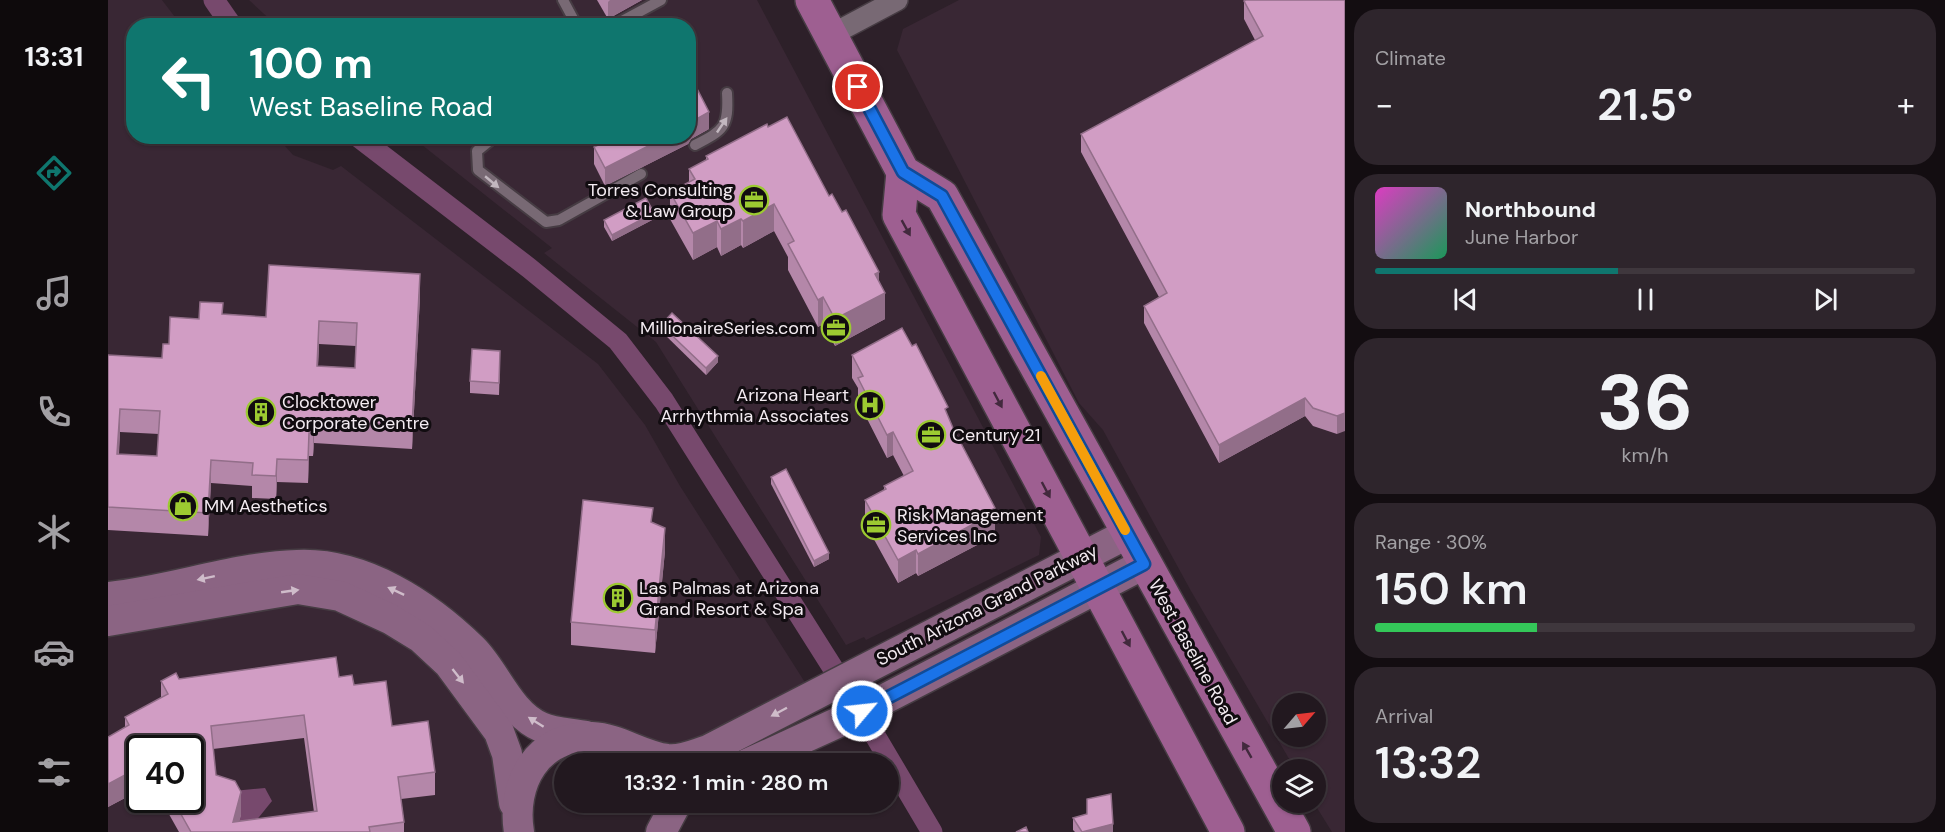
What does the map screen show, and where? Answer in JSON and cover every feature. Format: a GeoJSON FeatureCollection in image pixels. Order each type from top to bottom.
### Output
{"type":"FeatureCollection","features":[{"type":"Feature","properties":{"kind":"main road"},"geometry":{"type":"LineString","coordinates":[[812,0],[903,172],[899,215],[1228,832]]}},
{"type":"Feature","properties":{"kind":"main road","name":"West Baseline Road"},"geometry":{"type":"LineString","coordinates":[[903,172],[942,196],[1293,832]]}},
{"type":"Feature","properties":{"kind":"street"},"geometry":{"type":"LineString","coordinates":[[831,35],[897,0]]}},
{"type":"Feature","properties":{"kind":"street","name":"South Arizona Grand Parkway"},"geometry":{"type":"LineString","coordinates":[[517,822],[519,789],[529,767],[547,750],[557,745],[568,740],[604,740],[666,759],[680,759],[708,750],[1127,534]]}},
{"type":"Feature","properties":{"kind":"street"},"geometry":{"type":"LineString","coordinates":[[108,597],[216,576],[297,564],[354,572],[409,598],[440,618],[475,651],[522,713],[542,727],[604,740],[633,753]]}},
{"type":"Feature","properties":{"kind":"street","name":"South Arizona Grand Parkway"},"geometry":{"type":"LineString","coordinates":[[771,753],[862,711],[1144,564]]}},
{"type":"Feature","properties":{"kind":"street"},"geometry":{"type":"LineString","coordinates":[[108,621],[298,589],[340,596],[390,619],[421,638],[449,664],[499,732],[507,754],[517,822]]}},
{"type":"Feature","properties":{"kind":"street"},"geometry":{"type":"LineString","coordinates":[[660,832],[662,813]]}},
{"type":"Feature","properties":{"kind":"street"},"geometry":{"type":"LineString","coordinates":[[660,832],[671,813]]}},
{"type":"Feature","properties":{"kind":"lane"},"geometry":{"type":"LineString","coordinates":[[563,0],[573,18]]}},
{"type":"Feature","properties":{"kind":"lane"},"geometry":{"type":"LineString","coordinates":[[628,18],[661,0]]}},
{"type":"Feature","properties":{"kind":"lane"},"geometry":{"type":"LineString","coordinates":[[695,145],[721,132],[729,116],[728,93]]}},
{"type":"Feature","properties":{"kind":"lane"},"geometry":{"type":"LineString","coordinates":[[486,144],[477,152],[478,170],[546,222],[559,220],[641,174]]}},
{"type":"Feature","properties":{"kind":"shaded area"},"geometry":{"type":"Polygon","coordinates":[[[108,0],[162,0],[176,18],[126,18],[126,144],[283,144],[293,155],[333,170],[341,166],[598,364],[645,425],[680,486],[806,684],[684,748],[665,749],[578,721],[536,714],[428,600],[108,591],[108,0]]]}},
{"type":"Feature","properties":{"kind":"shaded area"},"geometry":{"type":"Polygon","coordinates":[[[249,0],[757,0],[1041,537],[1039,555],[866,640],[864,637],[846,645],[656,342],[544,253],[552,248],[421,144],[696,144],[696,18],[268,18],[249,0]]]}},
{"type":"Feature","properties":{"kind":"shaded area"},"geometry":{"type":"Polygon","coordinates":[[[959,0],[1345,0],[1345,832],[1332,832],[1320,813],[1326,813],[1326,759],[1289,759],[1282,747],[1326,747],[1326,693],[1272,693],[1272,730],[1191,591],[1103,430],[1079,403],[897,50],[903,29],[959,0]]]}},
{"type":"Feature","properties":{"kind":"shaded area"},"geometry":{"type":"Polygon","coordinates":[[[267,599],[318,601],[415,645],[490,740],[506,832],[108,832],[108,631],[267,599]]]}},
{"type":"Feature","properties":{"kind":"shaded area"},"geometry":{"type":"Polygon","coordinates":[[[265,788],[272,801],[247,832],[244,832],[223,792],[265,788]]]}},
{"type":"Feature","properties":{"kind":"building"},"geometry":{"type":"Polygon","coordinates":[[[1345,0],[1345,413],[1337,416],[1313,408],[1305,398],[1219,445],[1144,306],[1167,293],[1081,134],[1263,36],[1244,1],[1345,0]]]}},
{"type":"Feature","properties":{"kind":"building"},"geometry":{"type":"Polygon","coordinates":[[[696,87],[709,112],[696,119],[696,87]]]}},
{"type":"Feature","properties":{"kind":"building"},"geometry":{"type":"Polygon","coordinates":[[[787,117],[829,196],[832,194],[842,212],[846,210],[879,272],[875,274],[885,293],[835,319],[823,297],[818,300],[788,244],[794,241],[774,204],[743,221],[741,219],[721,229],[717,221],[693,233],[670,192],[695,179],[689,169],[708,159],[706,156],[767,124],[768,127],[787,117]]]}},
{"type":"Feature","properties":{"kind":"building"},"geometry":{"type":"Polygon","coordinates":[[[600,144],[652,144],[605,168],[594,147],[600,144]]]}},
{"type":"Feature","properties":{"kind":"building"},"geometry":{"type":"Polygon","coordinates":[[[646,198],[654,213],[612,235],[604,220],[646,198]]]}},
{"type":"Feature","properties":{"kind":"building","name":"Clocktower Corporate Centre"},"geometry":{"type":"Polygon","coordinates":[[[269,265],[420,274],[412,426],[314,420],[313,433],[309,433],[308,460],[277,459],[276,476],[252,475],[253,463],[211,460],[208,513],[108,507],[108,355],[162,358],[163,344],[169,344],[170,317],[199,319],[200,302],[223,303],[222,314],[266,317],[269,265]],[[319,321],[317,366],[355,368],[357,323],[319,321]],[[120,409],[117,454],[157,456],[160,411],[120,409]]]}},
{"type":"Feature","properties":{"kind":"building"},"geometry":{"type":"Polygon","coordinates":[[[672,313],[718,356],[706,368],[661,325],[672,313]]]}},
{"type":"Feature","properties":{"kind":"building"},"geometry":{"type":"Polygon","coordinates":[[[902,328],[912,346],[916,344],[948,407],[945,409],[953,428],[995,508],[977,518],[979,521],[918,554],[916,550],[898,560],[865,500],[886,489],[884,486],[913,471],[893,432],[887,435],[858,378],[863,376],[852,355],[902,328]]]}},
{"type":"Feature","properties":{"kind":"building"},"geometry":{"type":"Polygon","coordinates":[[[472,349],[500,351],[499,383],[470,381],[472,349]]]}},
{"type":"Feature","properties":{"kind":"building"},"geometry":{"type":"Polygon","coordinates":[[[786,469],[829,553],[814,561],[771,477],[786,469]]]}},
{"type":"Feature","properties":{"kind":"building","name":"Las Palmas at Arizona Grand Resort & Spa"},"geometry":{"type":"Polygon","coordinates":[[[583,500],[653,508],[651,522],[665,528],[655,630],[571,622],[583,500]]]}},
{"type":"Feature","properties":{"kind":"building"},"geometry":{"type":"Polygon","coordinates":[[[336,657],[339,677],[352,675],[354,685],[386,681],[392,726],[428,721],[435,772],[398,777],[404,822],[369,827],[370,832],[191,832],[180,813],[204,813],[204,735],[126,735],[126,774],[108,784],[108,737],[129,725],[125,717],[168,694],[161,681],[176,673],[179,679],[336,657]],[[304,715],[211,726],[216,775],[235,781],[241,792],[233,822],[317,811],[304,715]]]}},
{"type":"Feature","properties":{"kind":"building"},"geometry":{"type":"Polygon","coordinates":[[[1111,794],[1113,824],[1082,832],[1073,818],[1087,814],[1087,799],[1111,794]]]}},
{"type":"Feature","properties":{"kind":"building"},"geometry":{"type":"Polygon","coordinates":[[[1026,827],[1028,832],[1016,832],[1026,827]]]}},
{"type":"Feature","properties":{"kind":"waterway"},"geometry":{"type":"LineString","coordinates":[[214,0],[226,18]]}},
{"type":"Feature","properties":{"kind":"waterway"},"geometry":{"type":"LineString","coordinates":[[367,144],[529,268],[618,341],[664,401],[867,722],[932,832]]}},
{"type":"Feature","properties":{"kind":"slow traffic"},"geometry":{"type":"LineString","coordinates":[[1041,376],[1125,530]]}},
{"type":"Feature","properties":{"kind":"place","name":"Torres Consulting & Law Group"},"geometry":{"type":"Point","coordinates":[754,200]}},
{"type":"Feature","properties":{"kind":"place","name":"MillionaireSeries.com"},"geometry":{"type":"Point","coordinates":[836,328]}},
{"type":"Feature","properties":{"kind":"place","name":"Arizona Heart Arrhythmia Associates"},"geometry":{"type":"Point","coordinates":[870,405]}},
{"type":"Feature","properties":{"kind":"place","name":"Clocktower Corporate Centre"},"geometry":{"type":"Point","coordinates":[261,412]}},
{"type":"Feature","properties":{"kind":"place","name":"Century 21"},"geometry":{"type":"Point","coordinates":[931,435]}},
{"type":"Feature","properties":{"kind":"place","name":"MM Aesthetics"},"geometry":{"type":"Point","coordinates":[183,506]}},
{"type":"Feature","properties":{"kind":"place","name":"Risk Management Services Inc"},"geometry":{"type":"Point","coordinates":[876,525]}},
{"type":"Feature","properties":{"kind":"place","name":"Las Palmas at Arizona Grand Resort & Spa"},"geometry":{"type":"Point","coordinates":[618,598]}},
{"type":"Feature","properties":{"kind":"route"},"geometry":{"type":"LineString","coordinates":[[858,87],[903,172],[942,196],[1144,564],[862,711]]}}]}
